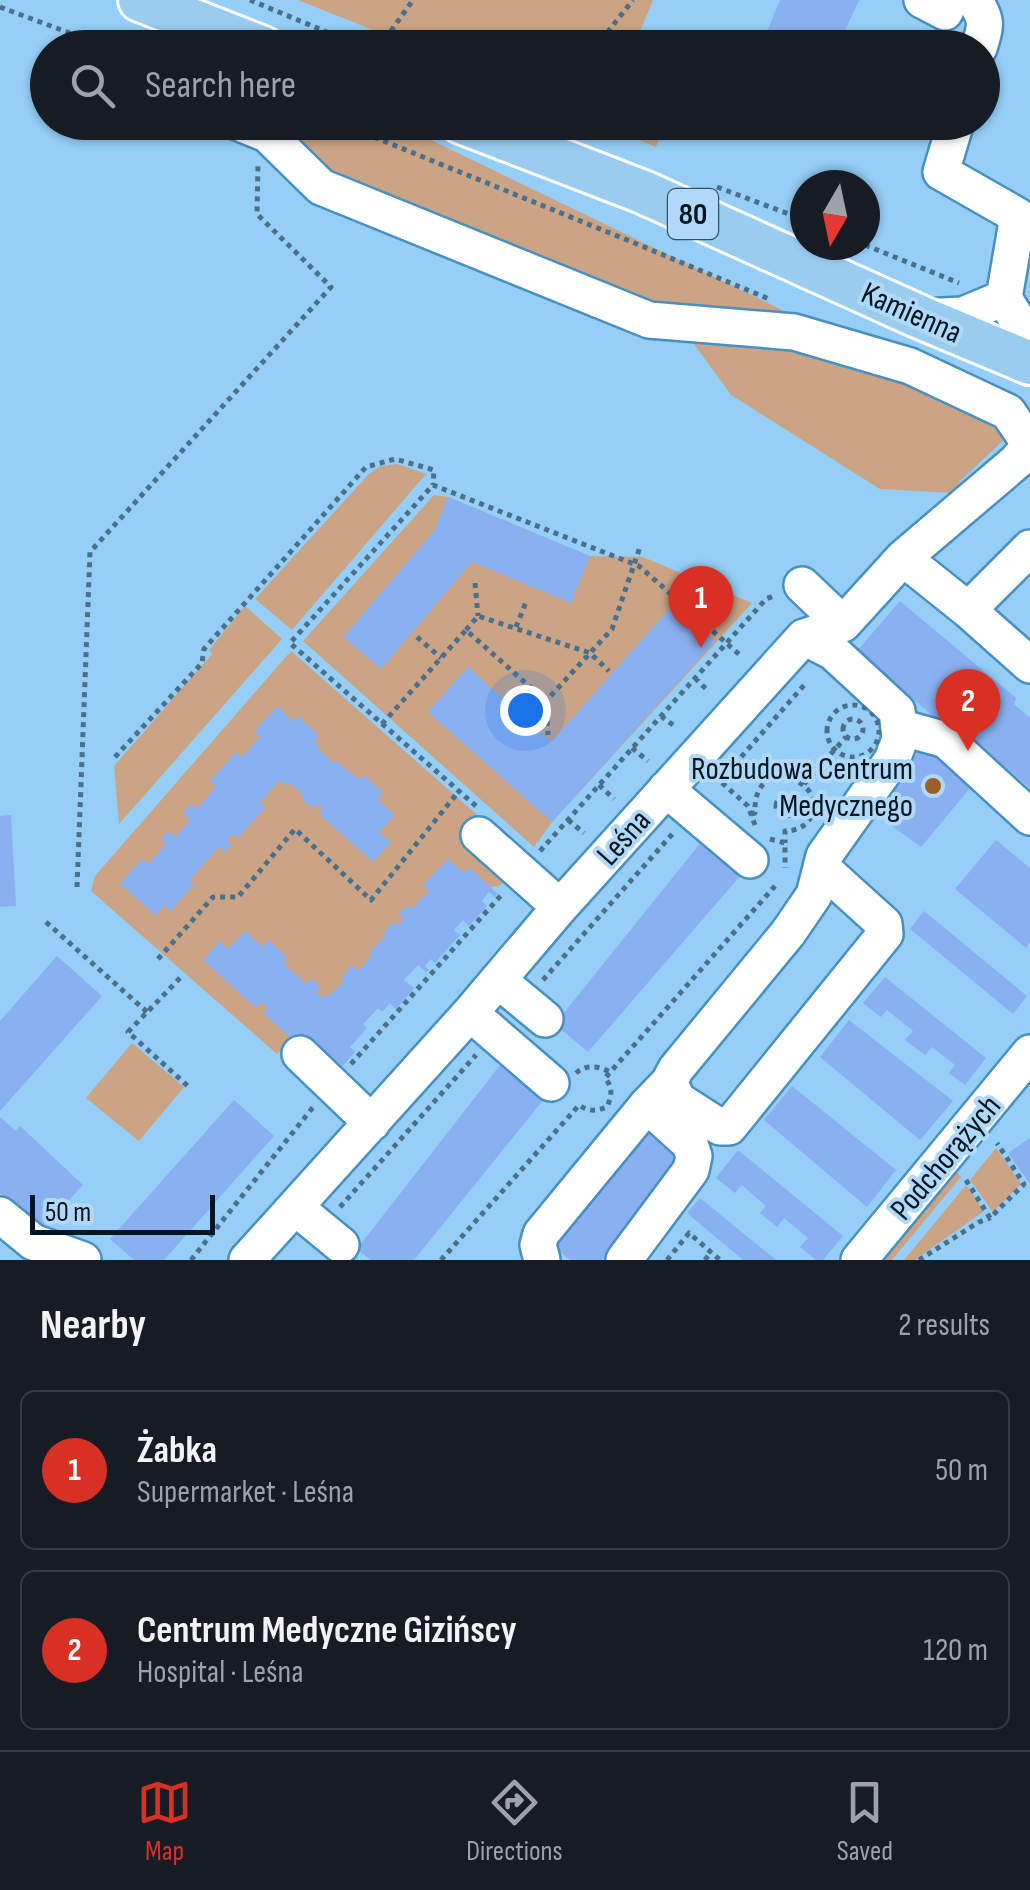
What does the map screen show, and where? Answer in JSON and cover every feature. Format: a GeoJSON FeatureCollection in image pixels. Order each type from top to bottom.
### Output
{"type":"FeatureCollection","features":[{"type":"Feature","properties":{"kind":"main road"},"geometry":{"type":"LineString","coordinates":[[140,0],[217,30]]}},
{"type":"Feature","properties":{"kind":"main road","name":"Kamienna"},"geometry":{"type":"LineString","coordinates":[[508,140],[643,192],[920,318],[1030,363]]}},
{"type":"Feature","properties":{"kind":"street"},"geometry":{"type":"LineString","coordinates":[[922,0],[945,12],[950,0]]}},
{"type":"Feature","properties":{"kind":"street"},"geometry":{"type":"LineString","coordinates":[[974,0],[984,14],[985,30]]}},
{"type":"Feature","properties":{"kind":"street","name":"Leśna"},"geometry":{"type":"LineString","coordinates":[[247,1260],[560,907],[657,775],[827,638],[903,558],[1017,462],[1027,440],[1008,412],[910,366],[794,332],[649,320],[321,187],[264,140]]}},
{"type":"Feature","properties":{"kind":"street"},"geometry":{"type":"LineString","coordinates":[[920,318],[962,316],[988,293],[1018,216],[942,172],[951,140]]}},
{"type":"Feature","properties":{"kind":"street"},"geometry":{"type":"LineString","coordinates":[[988,293],[1030,342]]}},
{"type":"Feature","properties":{"kind":"street"},"geometry":{"type":"LineString","coordinates":[[992,482],[1030,492]]}},
{"type":"Feature","properties":{"kind":"street"},"geometry":{"type":"LineString","coordinates":[[968,610],[1030,548]]}},
{"type":"Feature","properties":{"kind":"street"},"geometry":{"type":"LineString","coordinates":[[903,558],[1030,665]]}},
{"type":"Feature","properties":{"kind":"street"},"geometry":{"type":"LineString","coordinates":[[782,869],[824,856],[892,760],[900,739],[897,711],[827,638],[802,585]]}},
{"type":"Feature","properties":{"kind":"street"},"geometry":{"type":"LineString","coordinates":[[899,726],[946,740],[1030,817]]}},
{"type":"Feature","properties":{"kind":"street"},"geometry":{"type":"LineString","coordinates":[[542,1260],[538,1246],[541,1234],[788,933],[814,895],[657,775]]}},
{"type":"Feature","properties":{"kind":"street"},"geometry":{"type":"LineString","coordinates":[[480,822],[522,872],[560,907]]}},
{"type":"Feature","properties":{"kind":"street"},"geometry":{"type":"LineString","coordinates":[[658,1093],[678,1100],[720,1127],[729,1127],[885,934],[884,924],[782,869]]}},
{"type":"Feature","properties":{"kind":"street"},"geometry":{"type":"LineString","coordinates":[[498,980],[546,1020]]}},
{"type":"Feature","properties":{"kind":"street"},"geometry":{"type":"LineString","coordinates":[[470,1013],[562,1090]]}},
{"type":"Feature","properties":{"kind":"street"},"geometry":{"type":"LineString","coordinates":[[300,1054],[372,1123]]}},
{"type":"Feature","properties":{"kind":"street","name":"Podchorążych"},"geometry":{"type":"LineString","coordinates":[[859,1260],[1030,1054]]}},
{"type":"Feature","properties":{"kind":"street"},"geometry":{"type":"LineString","coordinates":[[624,1260],[691,1170],[694,1156],[658,1093]]}},
{"type":"Feature","properties":{"kind":"street"},"geometry":{"type":"LineString","coordinates":[[296,1208],[341,1245]]}},
{"type":"Feature","properties":{"kind":"street"},"geometry":{"type":"LineString","coordinates":[[0,1215],[32,1242],[83,1260]]}},
{"type":"Feature","properties":{"kind":"path"},"geometry":{"type":"LineString","coordinates":[[250,0],[321,30]]}},
{"type":"Feature","properties":{"kind":"path"},"geometry":{"type":"LineString","coordinates":[[391,30],[414,0]]}},
{"type":"Feature","properties":{"kind":"path"},"geometry":{"type":"LineString","coordinates":[[610,30],[633,0]]}},
{"type":"Feature","properties":{"kind":"path"},"geometry":{"type":"LineString","coordinates":[[0,6],[62,30]]}},
{"type":"Feature","properties":{"kind":"path"},"geometry":{"type":"LineString","coordinates":[[77,887],[90,552],[331,288],[257,214],[258,140]]}},
{"type":"Feature","properties":{"kind":"path"},"geometry":{"type":"LineString","coordinates":[[381,140],[780,304]]}},
{"type":"Feature","properties":{"kind":"path"},"geometry":{"type":"LineString","coordinates":[[880,250],[988,293]]}},
{"type":"Feature","properties":{"kind":"path"},"geometry":{"type":"LineString","coordinates":[[115,757],[202,663],[204,650],[366,467],[395,459],[434,470],[433,485],[290,642],[459,791],[480,822]]}},
{"type":"Feature","properties":{"kind":"path"},"geometry":{"type":"LineString","coordinates":[[433,485],[635,564],[741,656]]}},
{"type":"Feature","properties":{"kind":"path"},"geometry":{"type":"LineString","coordinates":[[546,701],[612,628],[640,547]]}},
{"type":"Feature","properties":{"kind":"path"},"geometry":{"type":"LineString","coordinates":[[382,724],[478,616],[475,583]]}},
{"type":"Feature","properties":{"kind":"path"},"geometry":{"type":"LineString","coordinates":[[191,1260],[333,1084],[694,678],[766,599],[802,585]]}},
{"type":"Feature","properties":{"kind":"path"},"geometry":{"type":"LineString","coordinates":[[516,627],[526,602]]}},
{"type":"Feature","properties":{"kind":"path"},"geometry":{"type":"LineString","coordinates":[[478,616],[590,654],[609,670]]}},
{"type":"Feature","properties":{"kind":"path"},"geometry":{"type":"LineString","coordinates":[[466,630],[546,701],[548,735]]}},
{"type":"Feature","properties":{"kind":"path"},"geometry":{"type":"LineString","coordinates":[[418,637],[441,658]]}},
{"type":"Feature","properties":{"kind":"path"},"geometry":{"type":"LineString","coordinates":[[786,843],[768,839],[759,832],[748,806],[720,781],[827,638]]}},
{"type":"Feature","properties":{"kind":"path"},"geometry":{"type":"LineString","coordinates":[[694,678],[710,692]]}},
{"type":"Feature","properties":{"kind":"path"},"geometry":{"type":"LineString","coordinates":[[846,705],[863,706],[876,718],[879,735],[872,750],[856,758],[834,750],[826,731],[832,715],[846,705]]}},
{"type":"Feature","properties":{"kind":"path"},"geometry":{"type":"LineString","coordinates":[[661,716],[677,728]]}},
{"type":"Feature","properties":{"kind":"path"},"geometry":{"type":"LineString","coordinates":[[804,784],[845,734],[826,731]]}},
{"type":"Feature","properties":{"kind":"path"},"geometry":{"type":"LineString","coordinates":[[632,748],[657,775]]}},
{"type":"Feature","properties":{"kind":"path"},"geometry":{"type":"LineString","coordinates":[[750,814],[755,813],[754,802],[764,781],[772,775],[784,772],[784,796]]}},
{"type":"Feature","properties":{"kind":"path"},"geometry":{"type":"LineString","coordinates":[[785,831],[795,831],[812,814],[812,794],[804,784],[786,779]]}},
{"type":"Feature","properties":{"kind":"path"},"geometry":{"type":"LineString","coordinates":[[599,785],[614,799]]}},
{"type":"Feature","properties":{"kind":"path"},"geometry":{"type":"LineString","coordinates":[[158,959],[213,897],[238,897],[294,830],[370,900],[459,791]]}},
{"type":"Feature","properties":{"kind":"path"},"geometry":{"type":"LineString","coordinates":[[784,796],[794,800],[796,807],[794,813],[785,817],[776,812],[775,805],[784,796]]}},
{"type":"Feature","properties":{"kind":"path"},"geometry":{"type":"LineString","coordinates":[[441,1260],[580,1105],[586,1110],[607,1106],[612,1097],[605,1078],[778,888],[786,843],[785,817]]}},
{"type":"Feature","properties":{"kind":"path"},"geometry":{"type":"LineString","coordinates":[[568,820],[584,833]]}},
{"type":"Feature","properties":{"kind":"path"},"geometry":{"type":"LineString","coordinates":[[46,922],[147,1012]]}},
{"type":"Feature","properties":{"kind":"path"},"geometry":{"type":"LineString","coordinates":[[180,978],[128,1032],[190,1088]]}},
{"type":"Feature","properties":{"kind":"path"},"geometry":{"type":"LineString","coordinates":[[574,1112],[562,1090],[579,1070],[598,1067],[610,1072]]}},
{"type":"Feature","properties":{"kind":"path"},"geometry":{"type":"LineString","coordinates":[[919,1260],[990,1218],[1024,1184],[997,1142]]}},
{"type":"Feature","properties":{"kind":"path"},"geometry":{"type":"LineString","coordinates":[[966,1180],[990,1218]]}},
{"type":"Feature","properties":{"kind":"path"},"geometry":{"type":"LineString","coordinates":[[667,1260],[689,1233],[720,1260]]}},
{"type":"Feature","properties":{"kind":"path"},"geometry":{"type":"LineString","coordinates":[[705,1260],[711,1252]]}},
{"type":"Feature","properties":{"kind":"shaded area"},"geometry":{"type":"Polygon","coordinates":[[[298,0],[653,0],[641,30],[373,30],[298,0]]]}},
{"type":"Feature","properties":{"kind":"shaded area"},"geometry":{"type":"Polygon","coordinates":[[[281,140],[431,140],[1020,425],[961,480],[953,493],[880,489],[731,395],[673,315],[281,149],[281,140]]]}},
{"type":"Feature","properties":{"kind":"shaded area"},"geometry":{"type":"Polygon","coordinates":[[[639,140],[659,140],[656,147],[639,140]]]}},
{"type":"Feature","properties":{"kind":"shaded area"},"geometry":{"type":"Polygon","coordinates":[[[397,464],[426,474],[292,630],[255,599],[369,474],[381,466],[397,464]]]}},
{"type":"Feature","properties":{"kind":"shaded area"},"geometry":{"type":"Polygon","coordinates":[[[434,495],[448,497],[590,556],[643,557],[752,603],[552,822],[534,847],[303,641],[434,495]]]}},
{"type":"Feature","properties":{"kind":"shaded area"},"geometry":{"type":"Polygon","coordinates":[[[245,606],[282,639],[119,824],[114,766],[212,654],[209,650],[245,606]]]}},
{"type":"Feature","properties":{"kind":"shaded area"},"geometry":{"type":"Polygon","coordinates":[[[291,651],[483,820],[511,876],[472,901],[421,909],[277,1054],[91,891],[95,876],[291,651]]]}},
{"type":"Feature","properties":{"kind":"shaded area"},"geometry":{"type":"Polygon","coordinates":[[[132,1043],[184,1087],[139,1141],[86,1098],[132,1043]]]}},
{"type":"Feature","properties":{"kind":"shaded area"},"geometry":{"type":"Polygon","coordinates":[[[996,1148],[1021,1184],[993,1212],[970,1180],[996,1148]]]}},
{"type":"Feature","properties":{"kind":"shaded area"},"geometry":{"type":"Polygon","coordinates":[[[956,1171],[961,1177],[892,1260],[882,1260],[956,1171]]]}},
{"type":"Feature","properties":{"kind":"shaded area"},"geometry":{"type":"Polygon","coordinates":[[[966,1185],[984,1211],[915,1260],[904,1260],[966,1185]]]}},
{"type":"Feature","properties":{"kind":"building"},"geometry":{"type":"Polygon","coordinates":[[[780,0],[859,0],[845,30],[768,30],[780,0]]]}},
{"type":"Feature","properties":{"kind":"building"},"geometry":{"type":"Polygon","coordinates":[[[448,497],[590,556],[571,603],[472,562],[381,669],[343,637],[434,531],[448,497]]]}},
{"type":"Feature","properties":{"kind":"building"},"geometry":{"type":"Polygon","coordinates":[[[900,601],[1016,698],[1014,704],[1030,718],[1030,788],[995,758],[921,847],[874,813],[940,722],[857,651],[900,601]]]}},
{"type":"Feature","properties":{"kind":"building"},"geometry":{"type":"Polygon","coordinates":[[[674,604],[715,641],[552,822],[428,712],[468,667],[551,742],[674,604]]]}},
{"type":"Feature","properties":{"kind":"building"},"geometry":{"type":"Polygon","coordinates":[[[277,706],[293,721],[298,716],[319,735],[314,741],[320,746],[317,748],[335,764],[336,761],[359,780],[364,775],[383,793],[377,799],[395,815],[379,832],[391,842],[373,862],[319,814],[323,809],[317,804],[313,809],[301,798],[303,795],[280,780],[260,803],[266,807],[238,838],[232,834],[227,840],[232,844],[225,852],[219,847],[190,880],[194,884],[171,911],[165,905],[156,916],[120,884],[142,859],[149,864],[166,844],[161,839],[168,831],[175,837],[190,820],[183,813],[191,804],[197,809],[216,787],[210,781],[236,752],[242,757],[260,737],[254,732],[277,706]]]}},
{"type":"Feature","properties":{"kind":"building"},"geometry":{"type":"Polygon","coordinates":[[[11,815],[16,906],[0,907],[0,816],[11,815]]]}},
{"type":"Feature","properties":{"kind":"building"},"geometry":{"type":"Polygon","coordinates":[[[706,836],[747,868],[588,1052],[555,1024],[706,836]]]}},
{"type":"Feature","properties":{"kind":"building"},"geometry":{"type":"Polygon","coordinates":[[[996,840],[1030,868],[1030,942],[1026,948],[955,889],[996,840]]]}},
{"type":"Feature","properties":{"kind":"building"},"geometry":{"type":"Polygon","coordinates":[[[448,859],[464,873],[470,868],[498,894],[495,897],[489,892],[482,901],[487,906],[469,926],[463,920],[454,930],[460,935],[435,963],[431,959],[425,966],[429,970],[426,972],[418,965],[404,980],[414,988],[396,1009],[390,1003],[382,1012],[378,1008],[363,1024],[367,1028],[350,1047],[355,1052],[339,1070],[296,1033],[291,1038],[263,1013],[268,1008],[261,1002],[256,1008],[203,960],[220,941],[228,949],[245,931],[263,947],[268,940],[288,958],[283,963],[306,984],[311,978],[320,987],[316,992],[323,998],[331,995],[352,965],[358,971],[372,955],[369,953],[393,922],[397,926],[404,919],[399,914],[408,905],[412,909],[429,891],[423,885],[448,859]]]}},
{"type":"Feature","properties":{"kind":"building"},"geometry":{"type":"Polygon","coordinates":[[[924,911],[1027,996],[1013,1014],[910,929],[924,911]]]}},
{"type":"Feature","properties":{"kind":"building"},"geometry":{"type":"Polygon","coordinates":[[[57,956],[102,996],[0,1111],[0,1021],[57,956]]]}},
{"type":"Feature","properties":{"kind":"building"},"geometry":{"type":"Polygon","coordinates":[[[885,977],[986,1058],[965,1085],[949,1073],[955,1065],[932,1047],[925,1055],[905,1040],[913,1031],[887,1010],[881,1017],[863,1003],[885,977]]]}},
{"type":"Feature","properties":{"kind":"building"},"geometry":{"type":"Polygon","coordinates":[[[849,1020],[953,1101],[920,1140],[820,1057],[849,1020]]]}},
{"type":"Feature","properties":{"kind":"building"},"geometry":{"type":"Polygon","coordinates":[[[508,1055],[552,1089],[414,1260],[371,1260],[357,1249],[508,1055]]]}},
{"type":"Feature","properties":{"kind":"building"},"geometry":{"type":"Polygon","coordinates":[[[792,1086],[896,1170],[867,1207],[764,1120],[792,1086]]]}},
{"type":"Feature","properties":{"kind":"building"},"geometry":{"type":"Polygon","coordinates":[[[234,1100],[274,1136],[164,1260],[134,1260],[110,1239],[234,1100]]]}},
{"type":"Feature","properties":{"kind":"building"},"geometry":{"type":"Polygon","coordinates":[[[0,1117],[16,1131],[20,1126],[83,1185],[40,1230],[0,1193],[0,1117]]]}},
{"type":"Feature","properties":{"kind":"building"},"geometry":{"type":"Polygon","coordinates":[[[642,1126],[682,1160],[602,1260],[570,1260],[548,1242],[642,1126]]]}},
{"type":"Feature","properties":{"kind":"building"},"geometry":{"type":"Polygon","coordinates":[[[1030,1138],[1030,1184],[1008,1153],[1030,1138]]]}},
{"type":"Feature","properties":{"kind":"building"},"geometry":{"type":"Polygon","coordinates":[[[738,1150],[843,1236],[823,1260],[816,1260],[800,1247],[808,1238],[784,1218],[777,1227],[760,1213],[766,1206],[742,1185],[735,1193],[716,1178],[738,1150]]]}},
{"type":"Feature","properties":{"kind":"building"},"geometry":{"type":"Polygon","coordinates":[[[700,1198],[776,1260],[743,1260],[687,1213],[700,1198]]]}},
{"type":"Feature","properties":{"kind":"place","name":"Żabka"},"geometry":{"type":"Point","coordinates":[701,648]}},
{"type":"Feature","properties":{"kind":"place","name":"Centrum Medyczne Gizińscy"},"geometry":{"type":"Point","coordinates":[968,751]}},
{"type":"Feature","properties":{"kind":"place","name":"Rozbudowa Centrum Medycznego"},"geometry":{"type":"Point","coordinates":[933,786]}}]}
